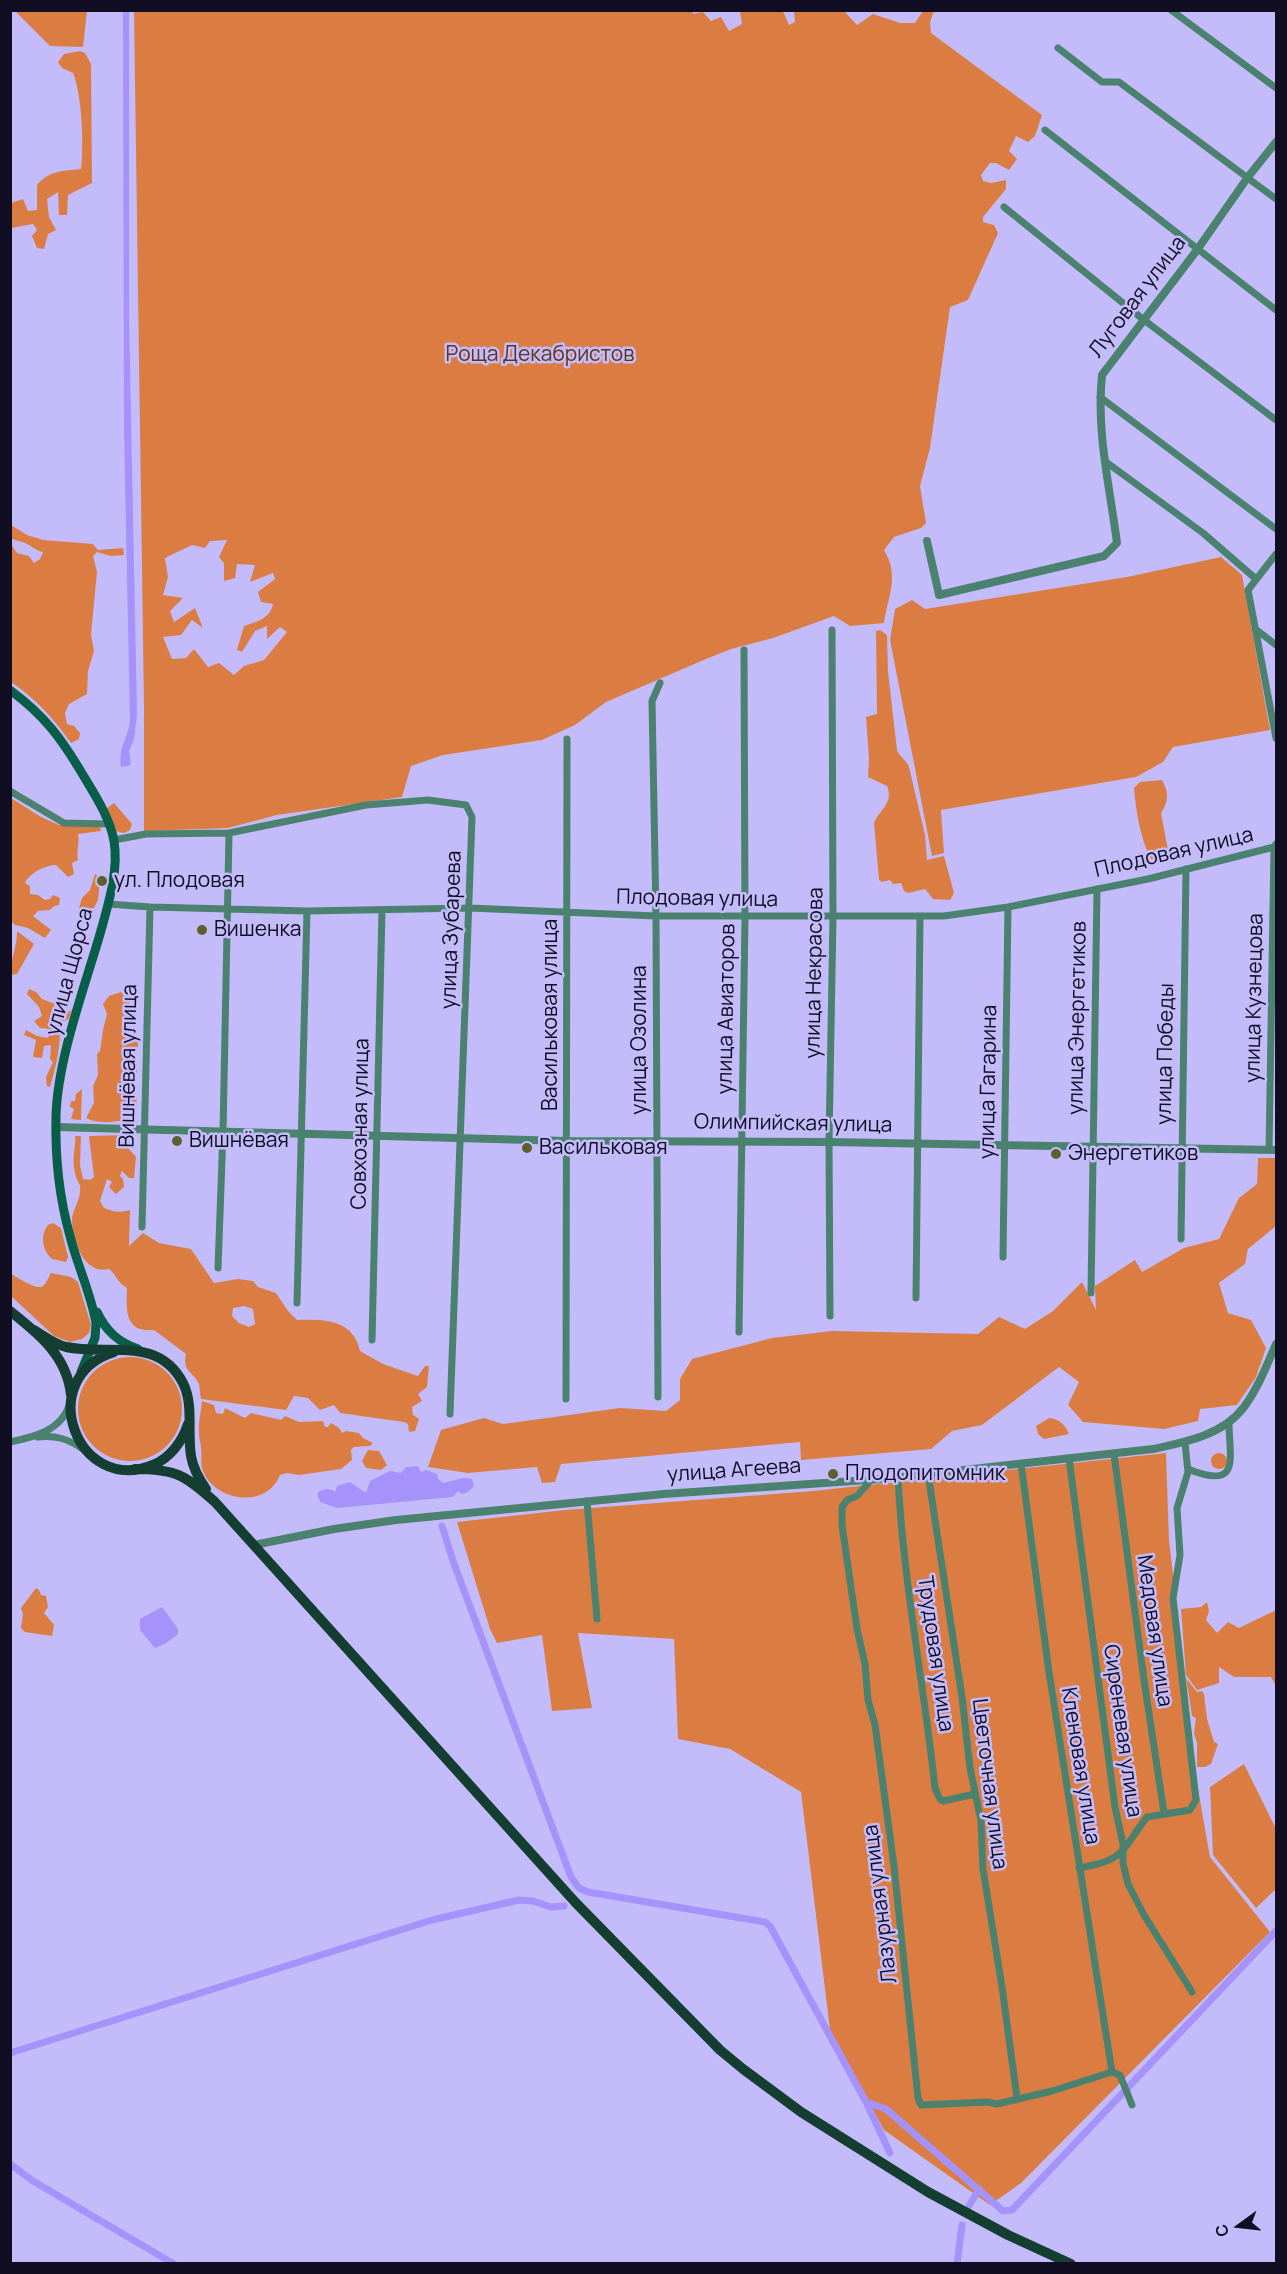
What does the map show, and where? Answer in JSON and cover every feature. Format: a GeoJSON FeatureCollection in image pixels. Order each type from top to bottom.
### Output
{"type":"FeatureCollection","features":[{"type":"Feature","properties":{"kind":"main road","name":"улица Щорса"},"geometry":{"type":"LineString","coordinates":[[10,690],[45,719],[63,742],[93,792],[109,824],[114,840],[114,873],[108,904],[63,1064],[56,1127],[64,1214],[88,1293]]}},
{"type":"Feature","properties":{"kind":"main road"},"geometry":{"type":"LineString","coordinates":[[71,1401],[95,1338],[96,1323],[88,1293]]}},
{"type":"Feature","properties":{"kind":"main road"},"geometry":{"type":"LineString","coordinates":[[88,1293],[109,1332],[121,1342],[162,1359],[178,1374],[185,1388],[189,1409],[191,1458],[200,1479],[215,1502]]}},
{"type":"Feature","properties":{"kind":"main road"},"geometry":{"type":"LineString","coordinates":[[10,1311],[34,1330],[66,1347],[148,1353]]}},
{"type":"Feature","properties":{"kind":"main road"},"geometry":{"type":"LineString","coordinates":[[34,1330],[62,1362],[68,1378],[74,1430],[81,1445],[88,1453],[110,1466],[165,1470],[181,1475],[215,1502],[575,1902],[728,2056],[801,2112],[928,2192],[1008,2235],[1071,2264]]}},
{"type":"Feature","properties":{"kind":"main road"},"geometry":{"type":"LineString","coordinates":[[78,1379],[87,1367],[99,1358],[112,1352],[127,1350]]}},
{"type":"Feature","properties":{"kind":"main road"},"geometry":{"type":"LineString","coordinates":[[135,1469],[155,1464],[172,1452],[184,1434],[189,1409]]}},
{"type":"Feature","properties":{"kind":"street"},"geometry":{"type":"LineString","coordinates":[[1171,10],[1276,88]]}},
{"type":"Feature","properties":{"kind":"street"},"geometry":{"type":"LineString","coordinates":[[1058,48],[1102,81],[1119,82],[1276,199]]}},
{"type":"Feature","properties":{"kind":"street"},"geometry":{"type":"LineString","coordinates":[[1045,130],[1276,310]]}},
{"type":"Feature","properties":{"kind":"street","name":"Луговая улица"},"geometry":{"type":"LineString","coordinates":[[927,541],[939,595],[1104,556],[1117,543],[1101,434],[1102,375],[1276,142]]}},
{"type":"Feature","properties":{"kind":"street"},"geometry":{"type":"LineString","coordinates":[[1004,207],[1144,320],[1276,420]]}},
{"type":"Feature","properties":{"kind":"street"},"geometry":{"type":"LineString","coordinates":[[1100,397],[1276,529]]}},
{"type":"Feature","properties":{"kind":"street"},"geometry":{"type":"LineString","coordinates":[[1106,462],[1203,533],[1256,579]]}},
{"type":"Feature","properties":{"kind":"street"},"geometry":{"type":"LineString","coordinates":[[1276,554],[1248,590],[1250,606],[1258,631],[1276,738]]}},
{"type":"Feature","properties":{"kind":"street","name":"улица Некрасова"},"geometry":{"type":"LineString","coordinates":[[830,1316],[829,1142],[833,917],[832,630]]}},
{"type":"Feature","properties":{"kind":"street"},"geometry":{"type":"LineString","coordinates":[[1258,631],[1276,645]]}},
{"type":"Feature","properties":{"kind":"street","name":"улица Авиаторов"},"geometry":{"type":"LineString","coordinates":[[739,1332],[745,917],[744,650]]}},
{"type":"Feature","properties":{"kind":"street","name":"улица Озолина"},"geometry":{"type":"LineString","coordinates":[[658,1397],[656,916],[652,701],[660,683]]}},
{"type":"Feature","properties":{"kind":"street","name":"Васильковая улица"},"geometry":{"type":"LineString","coordinates":[[566,1400],[567,739]]}},
{"type":"Feature","properties":{"kind":"street"},"geometry":{"type":"LineString","coordinates":[[10,791],[64,823],[109,824]]}},
{"type":"Feature","properties":{"kind":"street","name":"улица Зубарева"},"geometry":{"type":"LineString","coordinates":[[114,840],[146,834],[229,833],[366,805],[428,800],[466,805],[472,817],[470,908],[459,1139],[450,1414]]}},
{"type":"Feature","properties":{"kind":"street"},"geometry":{"type":"LineString","coordinates":[[218,1268],[229,833]]}},
{"type":"Feature","properties":{"kind":"street","name":"Плодовая улица"},"geometry":{"type":"LineString","coordinates":[[108,904],[307,911],[470,908],[656,916],[920,917],[967,914],[1148,879],[1275,845]]}},
{"type":"Feature","properties":{"kind":"street","name":"улица Кузнецова"},"geometry":{"type":"LineString","coordinates":[[1273,1150],[1275,845]]}},
{"type":"Feature","properties":{"kind":"street","name":"улица Победы"},"geometry":{"type":"LineString","coordinates":[[1181,1239],[1186,869]]}},
{"type":"Feature","properties":{"kind":"street","name":"улица Энергетиков"},"geometry":{"type":"LineString","coordinates":[[1091,1293],[1097,889]]}},
{"type":"Feature","properties":{"kind":"street","name":"Вишнёвая улица"},"geometry":{"type":"LineString","coordinates":[[142,1227],[150,907]]}},
{"type":"Feature","properties":{"kind":"street","name":"улица Гагарина"},"geometry":{"type":"LineString","coordinates":[[1004,1257],[1008,907]]}},
{"type":"Feature","properties":{"kind":"street","name":"Совхозная улица"},"geometry":{"type":"LineString","coordinates":[[372,1340],[382,910]]}},
{"type":"Feature","properties":{"kind":"street"},"geometry":{"type":"LineString","coordinates":[[297,1303],[307,911]]}},
{"type":"Feature","properties":{"kind":"street"},"geometry":{"type":"LineString","coordinates":[[916,1298],[920,917]]}},
{"type":"Feature","properties":{"kind":"street","name":"Олимпийская улица"},"geometry":{"type":"LineString","coordinates":[[56,1127],[459,1139],[829,1142],[1273,1150]]}},
{"type":"Feature","properties":{"kind":"street","name":"улица Агеева"},"geometry":{"type":"LineString","coordinates":[[254,1545],[334,1529],[396,1520],[587,1501],[898,1477],[1114,1454],[1185,1443],[1208,1435],[1229,1422],[1244,1408],[1276,1344]]}},
{"type":"Feature","properties":{"kind":"street"},"geometry":{"type":"LineString","coordinates":[[10,1442],[52,1428],[64,1417],[71,1401]]}},
{"type":"Feature","properties":{"kind":"street"},"geometry":{"type":"LineString","coordinates":[[1188,1469],[1209,1477],[1219,1476],[1228,1470],[1232,1464],[1229,1422]]}},
{"type":"Feature","properties":{"kind":"street"},"geometry":{"type":"LineString","coordinates":[[23,1439],[58,1437],[74,1443],[88,1453]]}},
{"type":"Feature","properties":{"kind":"street"},"geometry":{"type":"LineString","coordinates":[[1079,1868],[1113,1858],[1123,1852],[1147,1817],[1190,1810],[1197,1794],[1189,1751],[1173,1598],[1180,1555],[1177,1508],[1188,1469],[1185,1443]]}},
{"type":"Feature","properties":{"kind":"street","name":"Медовая улица"},"geometry":{"type":"LineString","coordinates":[[1114,1454],[1164,1813]]}},
{"type":"Feature","properties":{"kind":"street","name":"Сиреневая улица"},"geometry":{"type":"LineString","coordinates":[[1070,1458],[1123,1863],[1128,1884],[1144,1915],[1191,1992]]}},
{"type":"Feature","properties":{"kind":"street","name":"Кленовая улица"},"geometry":{"type":"LineString","coordinates":[[1021,1464],[1049,1672],[1112,2072]]}},
{"type":"Feature","properties":{"kind":"street","name":"Цветочная улица"},"geometry":{"type":"LineString","coordinates":[[928,1474],[975,1794],[981,1821],[983,1869],[1017,2098]]}},
{"type":"Feature","properties":{"kind":"street","name":"Трудовая улица"},"geometry":{"type":"LineString","coordinates":[[898,1477],[906,1566],[935,1788],[943,1801],[975,1794]]}},
{"type":"Feature","properties":{"kind":"street","name":"Лазурная улица"},"geometry":{"type":"LineString","coordinates":[[872,1479],[857,1496],[847,1500],[842,1507],[842,1525],[894,1866],[918,2098],[921,2105],[987,2102],[997,2104],[1052,2091],[1112,2072]]}},
{"type":"Feature","properties":{"kind":"street"},"geometry":{"type":"LineString","coordinates":[[587,1501],[597,1619]]}},
{"type":"Feature","properties":{"kind":"street"},"geometry":{"type":"LineString","coordinates":[[1112,2072],[1120,2075],[1132,2105]]}},
{"type":"Feature","properties":{"kind":"green space","name":"Роща Декабристов"},"geometry":{"type":"Polygon","coordinates":[[[695,10],[692,14],[703,12],[711,21],[721,17],[729,31],[742,24],[740,11],[783,11],[789,25],[795,22],[794,11],[844,11],[857,25],[873,14],[900,23],[915,23],[923,11],[934,11],[930,22],[931,33],[1042,115],[1035,136],[1028,142],[1016,136],[1009,151],[1017,159],[1009,170],[996,163],[990,163],[981,175],[983,181],[991,183],[1006,180],[1006,189],[983,217],[983,222],[994,225],[998,233],[968,300],[950,307],[930,448],[920,486],[926,523],[921,528],[894,537],[884,550],[891,568],[892,586],[884,623],[850,626],[834,616],[773,638],[731,649],[606,702],[575,725],[542,740],[443,755],[411,766],[402,797],[277,815],[228,828],[144,831],[134,11],[695,10]],[[227,540],[210,541],[205,548],[192,545],[165,558],[168,577],[163,595],[183,598],[170,611],[174,622],[195,608],[203,628],[192,620],[181,635],[163,637],[172,659],[186,658],[194,649],[208,667],[219,663],[234,675],[244,666],[264,660],[287,632],[280,627],[267,639],[267,626],[255,631],[242,652],[237,650],[244,626],[262,619],[269,613],[273,604],[261,602],[258,592],[275,579],[273,573],[250,582],[255,565],[237,564],[235,578],[224,581],[224,563],[219,557],[227,540]]]}},
{"type":"Feature","properties":{"kind":"green space"},"geometry":{"type":"Polygon","coordinates":[[[15,11],[87,11],[83,47],[50,46],[15,11]]]}},
{"type":"Feature","properties":{"kind":"green space"},"geometry":{"type":"Polygon","coordinates":[[[80,51],[85,53],[91,64],[92,183],[68,195],[67,215],[59,215],[58,192],[47,199],[49,217],[56,230],[48,234],[44,249],[37,248],[32,236],[37,230],[33,224],[11,228],[11,203],[23,199],[28,211],[37,210],[37,185],[42,180],[57,172],[81,169],[82,120],[76,82],[73,73],[62,68],[58,62],[64,54],[80,51]]]}},
{"type":"Feature","properties":{"kind":"green space"},"geometry":{"type":"Polygon","coordinates":[[[11,525],[27,535],[43,540],[93,544],[98,550],[123,548],[124,555],[111,556],[97,552],[93,556],[97,572],[91,634],[94,651],[88,671],[87,694],[69,704],[65,713],[67,724],[74,726],[80,733],[79,739],[71,743],[44,709],[11,682],[11,544],[17,553],[29,556],[34,563],[40,559],[43,552],[11,538],[11,525]]]}},
{"type":"Feature","properties":{"kind":"green space"},"geometry":{"type":"Polygon","coordinates":[[[1221,557],[1242,575],[1270,730],[1173,747],[1163,762],[1136,777],[941,810],[944,853],[932,856],[890,640],[895,609],[912,600],[925,609],[1127,577],[1221,557]]]}},
{"type":"Feature","properties":{"kind":"green space"},"geometry":{"type":"Polygon","coordinates":[[[880,630],[887,635],[888,672],[897,750],[909,767],[925,835],[927,860],[944,856],[954,893],[950,900],[933,899],[925,889],[908,893],[904,891],[901,883],[893,884],[890,880],[882,882],[879,880],[874,823],[888,801],[889,792],[887,786],[868,777],[866,717],[877,714],[876,631],[880,630]]]}},
{"type":"Feature","properties":{"kind":"green space"},"geometry":{"type":"Polygon","coordinates":[[[1162,780],[1167,793],[1166,805],[1161,813],[1168,854],[1151,859],[1139,824],[1134,788],[1140,782],[1162,780]]]}},
{"type":"Feature","properties":{"kind":"green space"},"geometry":{"type":"Polygon","coordinates":[[[11,798],[41,817],[59,825],[100,826],[101,831],[78,834],[78,860],[72,863],[74,874],[68,877],[56,865],[52,865],[34,873],[25,883],[30,886],[30,894],[38,895],[45,900],[50,899],[53,895],[60,898],[59,905],[50,910],[38,911],[33,916],[51,930],[45,938],[11,921],[11,798]]]}},
{"type":"Feature","properties":{"kind":"green space"},"geometry":{"type":"Polygon","coordinates":[[[114,803],[132,824],[130,830],[124,833],[115,831],[106,809],[114,803]]]}},
{"type":"Feature","properties":{"kind":"green space"},"geometry":{"type":"Polygon","coordinates":[[[95,874],[100,878],[98,900],[94,908],[79,908],[82,898],[90,890],[95,874]]]}},
{"type":"Feature","properties":{"kind":"green space"},"geometry":{"type":"Polygon","coordinates":[[[17,931],[34,944],[17,974],[11,975],[16,943],[17,931]]]}},
{"type":"Feature","properties":{"kind":"green space"},"geometry":{"type":"Polygon","coordinates":[[[29,989],[36,992],[42,999],[55,1004],[49,1020],[53,1023],[71,1010],[69,1019],[59,1023],[59,1047],[50,1087],[47,1086],[46,1077],[53,1062],[50,1059],[51,1045],[44,1046],[42,1058],[33,1057],[36,1040],[24,1035],[26,1030],[47,1038],[51,1034],[49,1029],[40,1028],[34,1021],[42,1016],[39,1007],[27,994],[29,989]]]}},
{"type":"Feature","properties":{"kind":"green space"},"geometry":{"type":"Polygon","coordinates":[[[121,992],[130,1002],[122,1027],[129,1036],[137,1035],[138,1046],[129,1055],[123,1053],[124,1059],[137,1061],[137,1076],[134,1082],[137,1105],[132,1118],[115,1122],[97,1122],[86,1118],[94,1103],[93,1086],[98,1075],[97,1054],[100,1051],[107,1014],[103,1004],[109,996],[121,992]]]}},
{"type":"Feature","properties":{"kind":"green space"},"geometry":{"type":"Polygon","coordinates":[[[82,1089],[81,1120],[71,1119],[74,1109],[70,1107],[71,1101],[75,1101],[76,1094],[82,1089]]]}},
{"type":"Feature","properties":{"kind":"green space"},"geometry":{"type":"Polygon","coordinates":[[[127,1135],[124,1143],[136,1157],[134,1178],[129,1178],[122,1171],[120,1176],[124,1187],[116,1194],[109,1187],[112,1182],[107,1179],[100,1201],[104,1208],[120,1212],[130,1210],[129,1246],[143,1233],[159,1243],[191,1249],[214,1283],[238,1279],[253,1281],[258,1287],[276,1293],[297,1320],[327,1321],[344,1327],[356,1340],[360,1351],[383,1364],[418,1376],[425,1366],[429,1366],[427,1387],[418,1394],[422,1401],[412,1407],[413,1415],[419,1419],[415,1431],[409,1432],[408,1424],[404,1422],[340,1413],[334,1405],[320,1410],[308,1398],[294,1396],[286,1410],[201,1399],[199,1384],[187,1368],[186,1354],[154,1330],[144,1330],[132,1324],[127,1312],[127,1288],[109,1269],[100,1270],[87,1262],[78,1247],[72,1221],[80,1191],[74,1166],[75,1136],[81,1136],[80,1165],[83,1179],[90,1180],[94,1177],[89,1136],[127,1135]],[[244,1306],[233,1308],[232,1316],[239,1323],[249,1327],[255,1324],[253,1309],[244,1306]]]}},
{"type":"Feature","properties":{"kind":"green space"},"geometry":{"type":"Polygon","coordinates":[[[1258,1158],[1276,1158],[1276,1226],[1248,1249],[1245,1264],[1219,1283],[1228,1313],[1251,1320],[1266,1348],[1256,1377],[1237,1405],[1200,1409],[1198,1421],[1164,1429],[1083,1422],[1068,1405],[1079,1382],[1059,1367],[982,1425],[952,1431],[931,1449],[801,1460],[800,1442],[561,1464],[555,1482],[542,1483],[537,1467],[468,1473],[428,1467],[441,1430],[484,1418],[503,1424],[620,1408],[666,1411],[680,1400],[680,1379],[692,1359],[772,1338],[832,1331],[978,1334],[999,1317],[1025,1329],[1053,1311],[1082,1282],[1096,1310],[1095,1286],[1135,1260],[1142,1272],[1184,1248],[1219,1239],[1239,1198],[1257,1184],[1258,1158]]]}},
{"type":"Feature","properties":{"kind":"green space"},"geometry":{"type":"Polygon","coordinates":[[[53,1223],[61,1228],[68,1257],[66,1262],[52,1259],[44,1247],[45,1229],[53,1223]]]}},
{"type":"Feature","properties":{"kind":"green space"},"geometry":{"type":"Polygon","coordinates":[[[51,1273],[71,1277],[78,1282],[91,1325],[89,1333],[82,1339],[70,1342],[54,1336],[11,1296],[11,1274],[40,1287],[44,1285],[51,1273]]]}},
{"type":"Feature","properties":{"kind":"green space"},"geometry":{"type":"Polygon","coordinates":[[[130,1357],[150,1361],[167,1372],[178,1389],[182,1409],[178,1429],[167,1446],[150,1457],[130,1461],[110,1457],[93,1446],[82,1429],[78,1409],[82,1389],[93,1372],[110,1361],[130,1357]]]}},
{"type":"Feature","properties":{"kind":"green space"},"geometry":{"type":"Polygon","coordinates":[[[202,1401],[214,1405],[216,1413],[223,1414],[225,1408],[245,1418],[251,1413],[281,1420],[285,1416],[299,1422],[323,1421],[325,1427],[331,1423],[342,1433],[346,1431],[359,1433],[373,1443],[370,1446],[354,1447],[351,1450],[352,1460],[341,1469],[299,1475],[287,1473],[280,1475],[273,1486],[264,1493],[253,1497],[229,1495],[209,1481],[202,1468],[199,1422],[202,1401]]]}},
{"type":"Feature","properties":{"kind":"green space"},"geometry":{"type":"Polygon","coordinates":[[[1049,1418],[1066,1427],[1069,1434],[1044,1439],[1038,1434],[1036,1426],[1049,1418]]]}},
{"type":"Feature","properties":{"kind":"green space"},"geometry":{"type":"Polygon","coordinates":[[[368,1450],[379,1451],[387,1465],[381,1470],[366,1468],[362,1461],[368,1450]]]}},
{"type":"Feature","properties":{"kind":"green space"},"geometry":{"type":"Polygon","coordinates":[[[1166,1453],[1169,1540],[1197,1783],[1210,1857],[1270,1932],[1021,2183],[990,2205],[884,2130],[830,2030],[801,1792],[730,1749],[678,1739],[674,1639],[578,1633],[592,1708],[552,1711],[542,1635],[497,1643],[490,1629],[457,1522],[565,1510],[813,1491],[1166,1453]]]}},
{"type":"Feature","properties":{"kind":"green space"},"geometry":{"type":"Polygon","coordinates":[[[1219,1453],[1225,1455],[1227,1461],[1225,1467],[1219,1469],[1213,1467],[1211,1461],[1213,1455],[1219,1453]]]}},
{"type":"Feature","properties":{"kind":"green space"},"geometry":{"type":"Polygon","coordinates":[[[36,1588],[41,1595],[46,1596],[48,1607],[44,1613],[54,1625],[52,1636],[25,1632],[21,1628],[23,1614],[21,1608],[36,1588]]]}},
{"type":"Feature","properties":{"kind":"green space"},"geometry":{"type":"Polygon","coordinates":[[[1207,1602],[1209,1611],[1206,1620],[1217,1633],[1228,1622],[1239,1628],[1276,1610],[1276,1686],[1271,1677],[1234,1677],[1219,1667],[1219,1683],[1197,1690],[1186,1675],[1181,1609],[1201,1607],[1207,1602]]]}},
{"type":"Feature","properties":{"kind":"green space"},"geometry":{"type":"Polygon","coordinates":[[[1186,1678],[1197,1692],[1202,1691],[1204,1694],[1207,1719],[1214,1742],[1218,1744],[1211,1764],[1205,1767],[1197,1767],[1197,1743],[1194,1733],[1196,1718],[1192,1716],[1186,1678]]]}},
{"type":"Feature","properties":{"kind":"green space"},"geometry":{"type":"Polygon","coordinates":[[[1244,1764],[1276,1829],[1276,1889],[1256,1908],[1213,1855],[1210,1787],[1244,1764]]]}},
{"type":"Feature","properties":{"kind":"shaded area"},"geometry":{"type":"Polygon","coordinates":[[[123,11],[129,11],[129,316],[137,715],[134,739],[129,751],[131,765],[121,767],[122,749],[130,722],[124,431],[123,11]]]}},
{"type":"Feature","properties":{"kind":"shaded area"},"geometry":{"type":"Polygon","coordinates":[[[418,1466],[421,1472],[426,1470],[437,1474],[438,1479],[443,1483],[463,1478],[472,1479],[474,1486],[462,1494],[458,1491],[453,1497],[337,1508],[320,1502],[317,1493],[326,1489],[335,1492],[337,1486],[350,1482],[366,1493],[370,1481],[390,1471],[401,1473],[406,1467],[418,1466]]]}},
{"type":"Feature","properties":{"kind":"shaded area"},"geometry":{"type":"Polygon","coordinates":[[[162,1607],[178,1629],[178,1634],[155,1648],[140,1630],[140,1619],[162,1607]]]}},
{"type":"Feature","properties":{"kind":"waterway"},"geometry":{"type":"LineString","coordinates":[[442,1526],[571,1877],[579,1888],[588,1892],[765,1922],[770,1926],[866,2102],[890,2153]]}},
{"type":"Feature","properties":{"kind":"waterway"},"geometry":{"type":"LineString","coordinates":[[10,2053],[432,1920],[519,1900],[533,1901],[551,1907],[564,1906]]}},
{"type":"Feature","properties":{"kind":"waterway"},"geometry":{"type":"LineString","coordinates":[[866,2102],[886,2109],[1003,2211],[1012,2210],[1276,1931]]}},
{"type":"Feature","properties":{"kind":"waterway"},"geometry":{"type":"LineString","coordinates":[[10,2164],[33,2181],[174,2264]]}},
{"type":"Feature","properties":{"kind":"waterway"},"geometry":{"type":"LineString","coordinates":[[969,2206],[979,2189]]}},
{"type":"Feature","properties":{"kind":"waterway"},"geometry":{"type":"LineString","coordinates":[[957,2264],[962,2225]]}},
{"type":"Feature","properties":{"kind":"place","name":"ул. Плодовая"},"geometry":{"type":"Point","coordinates":[102,881]}},
{"type":"Feature","properties":{"kind":"place","name":"Вишенка"},"geometry":{"type":"Point","coordinates":[202,930]}},
{"type":"Feature","properties":{"kind":"place","name":"Вишнёвая"},"geometry":{"type":"Point","coordinates":[177,1141]}},
{"type":"Feature","properties":{"kind":"place","name":"Васильковая"},"geometry":{"type":"Point","coordinates":[527,1148]}},
{"type":"Feature","properties":{"kind":"place","name":"Энергетиков"},"geometry":{"type":"Point","coordinates":[1056,1154]}},
{"type":"Feature","properties":{"kind":"place","name":"Плодопитомник"},"geometry":{"type":"Point","coordinates":[833,1474]}}]}
